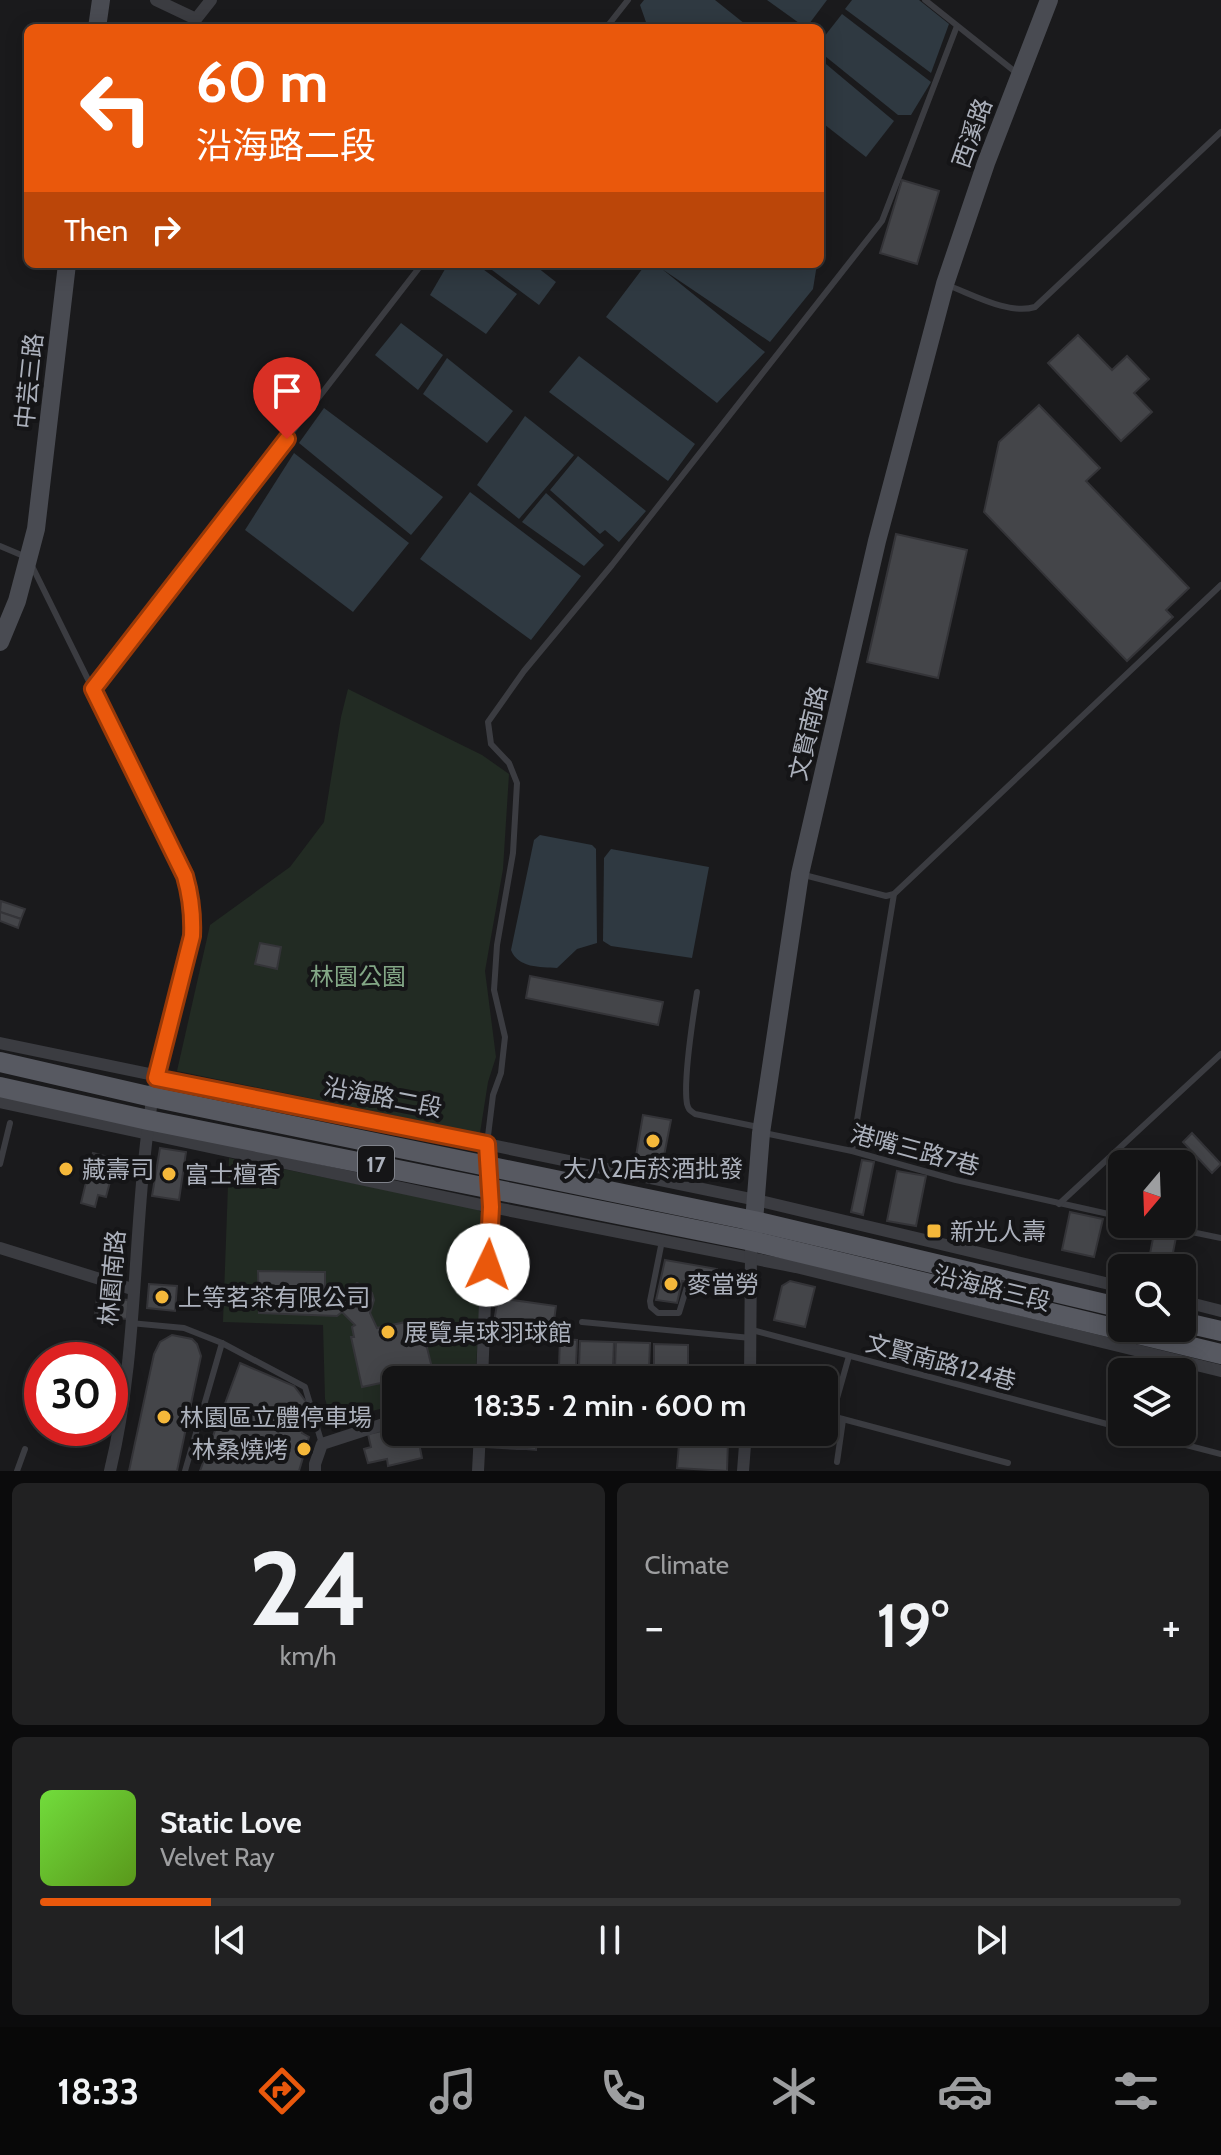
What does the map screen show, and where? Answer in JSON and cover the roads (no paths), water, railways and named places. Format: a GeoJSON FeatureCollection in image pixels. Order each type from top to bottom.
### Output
{"type":"FeatureCollection","features":[{"type":"Feature","properties":{"kind":"main road","name":"沿海路二段"},"geometry":{"type":"LineString","coordinates":[[0,1062],[154,1088],[488,1167],[752,1241]]}},
{"type":"Feature","properties":{"kind":"main road","name":"17"},"geometry":{"type":"LineString","coordinates":[[0,1087],[147,1128],[489,1197],[556,1204],[752,1241]]}},
{"type":"Feature","properties":{"kind":"main road","name":"沿海路三段"},"geometry":{"type":"LineString","coordinates":[[752,1241],[1041,1289],[1108,1305]]}},
{"type":"Feature","properties":{"kind":"main road","name":"沿海路三段"},"geometry":{"type":"LineString","coordinates":[[752,1241],[1034,1317],[1221,1354]]}},
{"type":"Feature","properties":{"kind":"main road"},"geometry":{"type":"LineString","coordinates":[[1196,1325],[1221,1331]]}},
{"type":"Feature","properties":{"kind":"street"},"geometry":{"type":"LineString","coordinates":[[98,24],[101,0]]}},
{"type":"Feature","properties":{"kind":"street"},"geometry":{"type":"LineString","coordinates":[[156,0],[196,19],[211,0]]}},
{"type":"Feature","properties":{"kind":"street","name":"西溪路"},"geometry":{"type":"LineString","coordinates":[[945,284],[1049,0]]}},
{"type":"Feature","properties":{"kind":"street","name":"中芸三路"},"geometry":{"type":"LineString","coordinates":[[0,642],[17,601],[39,506],[67,268]]}},
{"type":"Feature","properties":{"kind":"street","name":"文賢南路"},"geometry":{"type":"LineString","coordinates":[[756,1200],[762,1130],[800,874],[877,541],[945,284]]}},
{"type":"Feature","properties":{"kind":"street","name":"沿海路二段"},"geometry":{"type":"LineString","coordinates":[[0,1043],[154,1088],[487,1144],[756,1200]]}},
{"type":"Feature","properties":{"kind":"street","name":"林園南路"},"geometry":{"type":"LineString","coordinates":[[110,1471],[125,1399],[147,1128],[154,1088]]}},
{"type":"Feature","properties":{"kind":"street"},"geometry":{"type":"LineString","coordinates":[[0,1102],[147,1128]]}},
{"type":"Feature","properties":{"kind":"street"},"geometry":{"type":"LineString","coordinates":[[483,1366],[489,1197],[487,1144]]}},
{"type":"Feature","properties":{"kind":"street"},"geometry":{"type":"LineString","coordinates":[[489,1197],[662,1241],[752,1241]]}},
{"type":"Feature","properties":{"kind":"street"},"geometry":{"type":"LineString","coordinates":[[750,1366],[752,1241],[756,1200]]}},
{"type":"Feature","properties":{"kind":"street","name":"沿海路三段"},"geometry":{"type":"LineString","coordinates":[[756,1200],[1108,1283]]}},
{"type":"Feature","properties":{"kind":"street"},"geometry":{"type":"LineString","coordinates":[[0,1248],[132,1289]]}},
{"type":"Feature","properties":{"kind":"street"},"geometry":{"type":"LineString","coordinates":[[1034,1317],[1047,1268]]}},
{"type":"Feature","properties":{"kind":"street"},"geometry":{"type":"LineString","coordinates":[[1196,1305],[1221,1311]]}},
{"type":"Feature","properties":{"kind":"street","name":"沿海路三段"},"geometry":{"type":"LineString","coordinates":[[1034,1317],[1221,1371]]}},
{"type":"Feature","properties":{"kind":"street"},"geometry":{"type":"LineString","coordinates":[[315,1471],[322,1444],[382,1425]]}},
{"type":"Feature","properties":{"kind":"street"},"geometry":{"type":"LineString","coordinates":[[478,1471],[479,1446]]}},
{"type":"Feature","properties":{"kind":"street"},"geometry":{"type":"LineString","coordinates":[[743,1471],[745,1446]]}},
{"type":"Feature","properties":{"kind":"lane"},"geometry":{"type":"LineString","coordinates":[[609,24],[628,0]]}},
{"type":"Feature","properties":{"kind":"lane"},"geometry":{"type":"LineString","coordinates":[[925,0],[1019,75]]}},
{"type":"Feature","properties":{"kind":"lane"},"geometry":{"type":"LineString","coordinates":[[487,1144],[505,1037],[494,990],[497,945],[513,853],[517,783],[509,763],[491,744],[488,722],[524,671],[621,553],[882,221],[957,26]]}},
{"type":"Feature","properties":{"kind":"lane"},"geometry":{"type":"LineString","coordinates":[[945,284],[1011,308],[1024,310],[1035,307],[1221,132]]}},
{"type":"Feature","properties":{"kind":"lane"},"geometry":{"type":"LineString","coordinates":[[93,689],[419,268]]}},
{"type":"Feature","properties":{"kind":"lane"},"geometry":{"type":"LineString","coordinates":[[0,546],[29,559],[185,876],[193,915],[192,936],[154,1088]]}},
{"type":"Feature","properties":{"kind":"lane"},"geometry":{"type":"LineString","coordinates":[[800,874],[886,896],[894,894],[1221,585]]}},
{"type":"Feature","properties":{"kind":"lane"},"geometry":{"type":"LineString","coordinates":[[852,1151],[894,894]]}},
{"type":"Feature","properties":{"kind":"lane","name":"港嘴三路7巷"},"geometry":{"type":"LineString","coordinates":[[697,992],[687,1101],[689,1109],[695,1114],[852,1151],[956,1180],[1108,1214]]}},
{"type":"Feature","properties":{"kind":"lane"},"geometry":{"type":"LineString","coordinates":[[1059,1204],[1221,1054]]}},
{"type":"Feature","properties":{"kind":"lane"},"geometry":{"type":"LineString","coordinates":[[0,1164],[10,1123]]}},
{"type":"Feature","properties":{"kind":"lane"},"geometry":{"type":"LineString","coordinates":[[1196,1233],[1221,1238]]}},
{"type":"Feature","properties":{"kind":"lane"},"geometry":{"type":"LineString","coordinates":[[662,1241],[650,1304],[658,1313],[679,1313],[689,1280],[694,1276],[751,1283]]}},
{"type":"Feature","properties":{"kind":"lane","name":"文賢南路124巷"},"geometry":{"type":"LineString","coordinates":[[582,1322],[751,1334],[849,1356],[1108,1424]]}},
{"type":"Feature","properties":{"kind":"lane"},"geometry":{"type":"LineString","coordinates":[[130,1323],[184,1328],[222,1343],[305,1387],[322,1444]]}},
{"type":"Feature","properties":{"kind":"lane"},"geometry":{"type":"LineString","coordinates":[[185,1471],[222,1343]]}},
{"type":"Feature","properties":{"kind":"lane"},"geometry":{"type":"LineString","coordinates":[[838,1387],[849,1356]]}},
{"type":"Feature","properties":{"kind":"lane"},"geometry":{"type":"LineString","coordinates":[[838,1418],[1008,1463]]}},
{"type":"Feature","properties":{"kind":"lane"},"geometry":{"type":"LineString","coordinates":[[837,1462],[843,1420]]}},
{"type":"Feature","properties":{"kind":"lane"},"geometry":{"type":"LineString","coordinates":[[1190,1446],[1221,1454]]}},
{"type":"Feature","properties":{"kind":"lane"},"geometry":{"type":"LineString","coordinates":[[17,1471],[25,1449]]}},
{"type":"Feature","properties":{"kind":"place","name":"大八2店菸酒批發"},"geometry":{"type":"Point","coordinates":[653,1141]}},
{"type":"Feature","properties":{"kind":"place","name":"藏壽司"},"geometry":{"type":"Point","coordinates":[66,1169]}},
{"type":"Feature","properties":{"kind":"place","name":"富士檀香"},"geometry":{"type":"Point","coordinates":[169,1174]}},
{"type":"Feature","properties":{"kind":"place","name":"新光人壽"},"geometry":{"type":"Point","coordinates":[934,1231]}},
{"type":"Feature","properties":{"kind":"place","name":"麥當勞"},"geometry":{"type":"Point","coordinates":[671,1284]}},
{"type":"Feature","properties":{"kind":"place","name":"上等茗茶有限公司"},"geometry":{"type":"Point","coordinates":[162,1297]}},
{"type":"Feature","properties":{"kind":"place","name":"展覽桌球羽球館"},"geometry":{"type":"Point","coordinates":[388,1332]}},
{"type":"Feature","properties":{"kind":"place","name":"林園區立體停車場"},"geometry":{"type":"Point","coordinates":[164,1417]}},
{"type":"Feature","properties":{"kind":"place","name":"林桑燒烤"},"geometry":{"type":"Point","coordinates":[304,1449]}},
{"type":"Feature","properties":{"kind":"park label","name":"林園公園"},"geometry":{"type":"Point","coordinates":[358,976]}}]}
